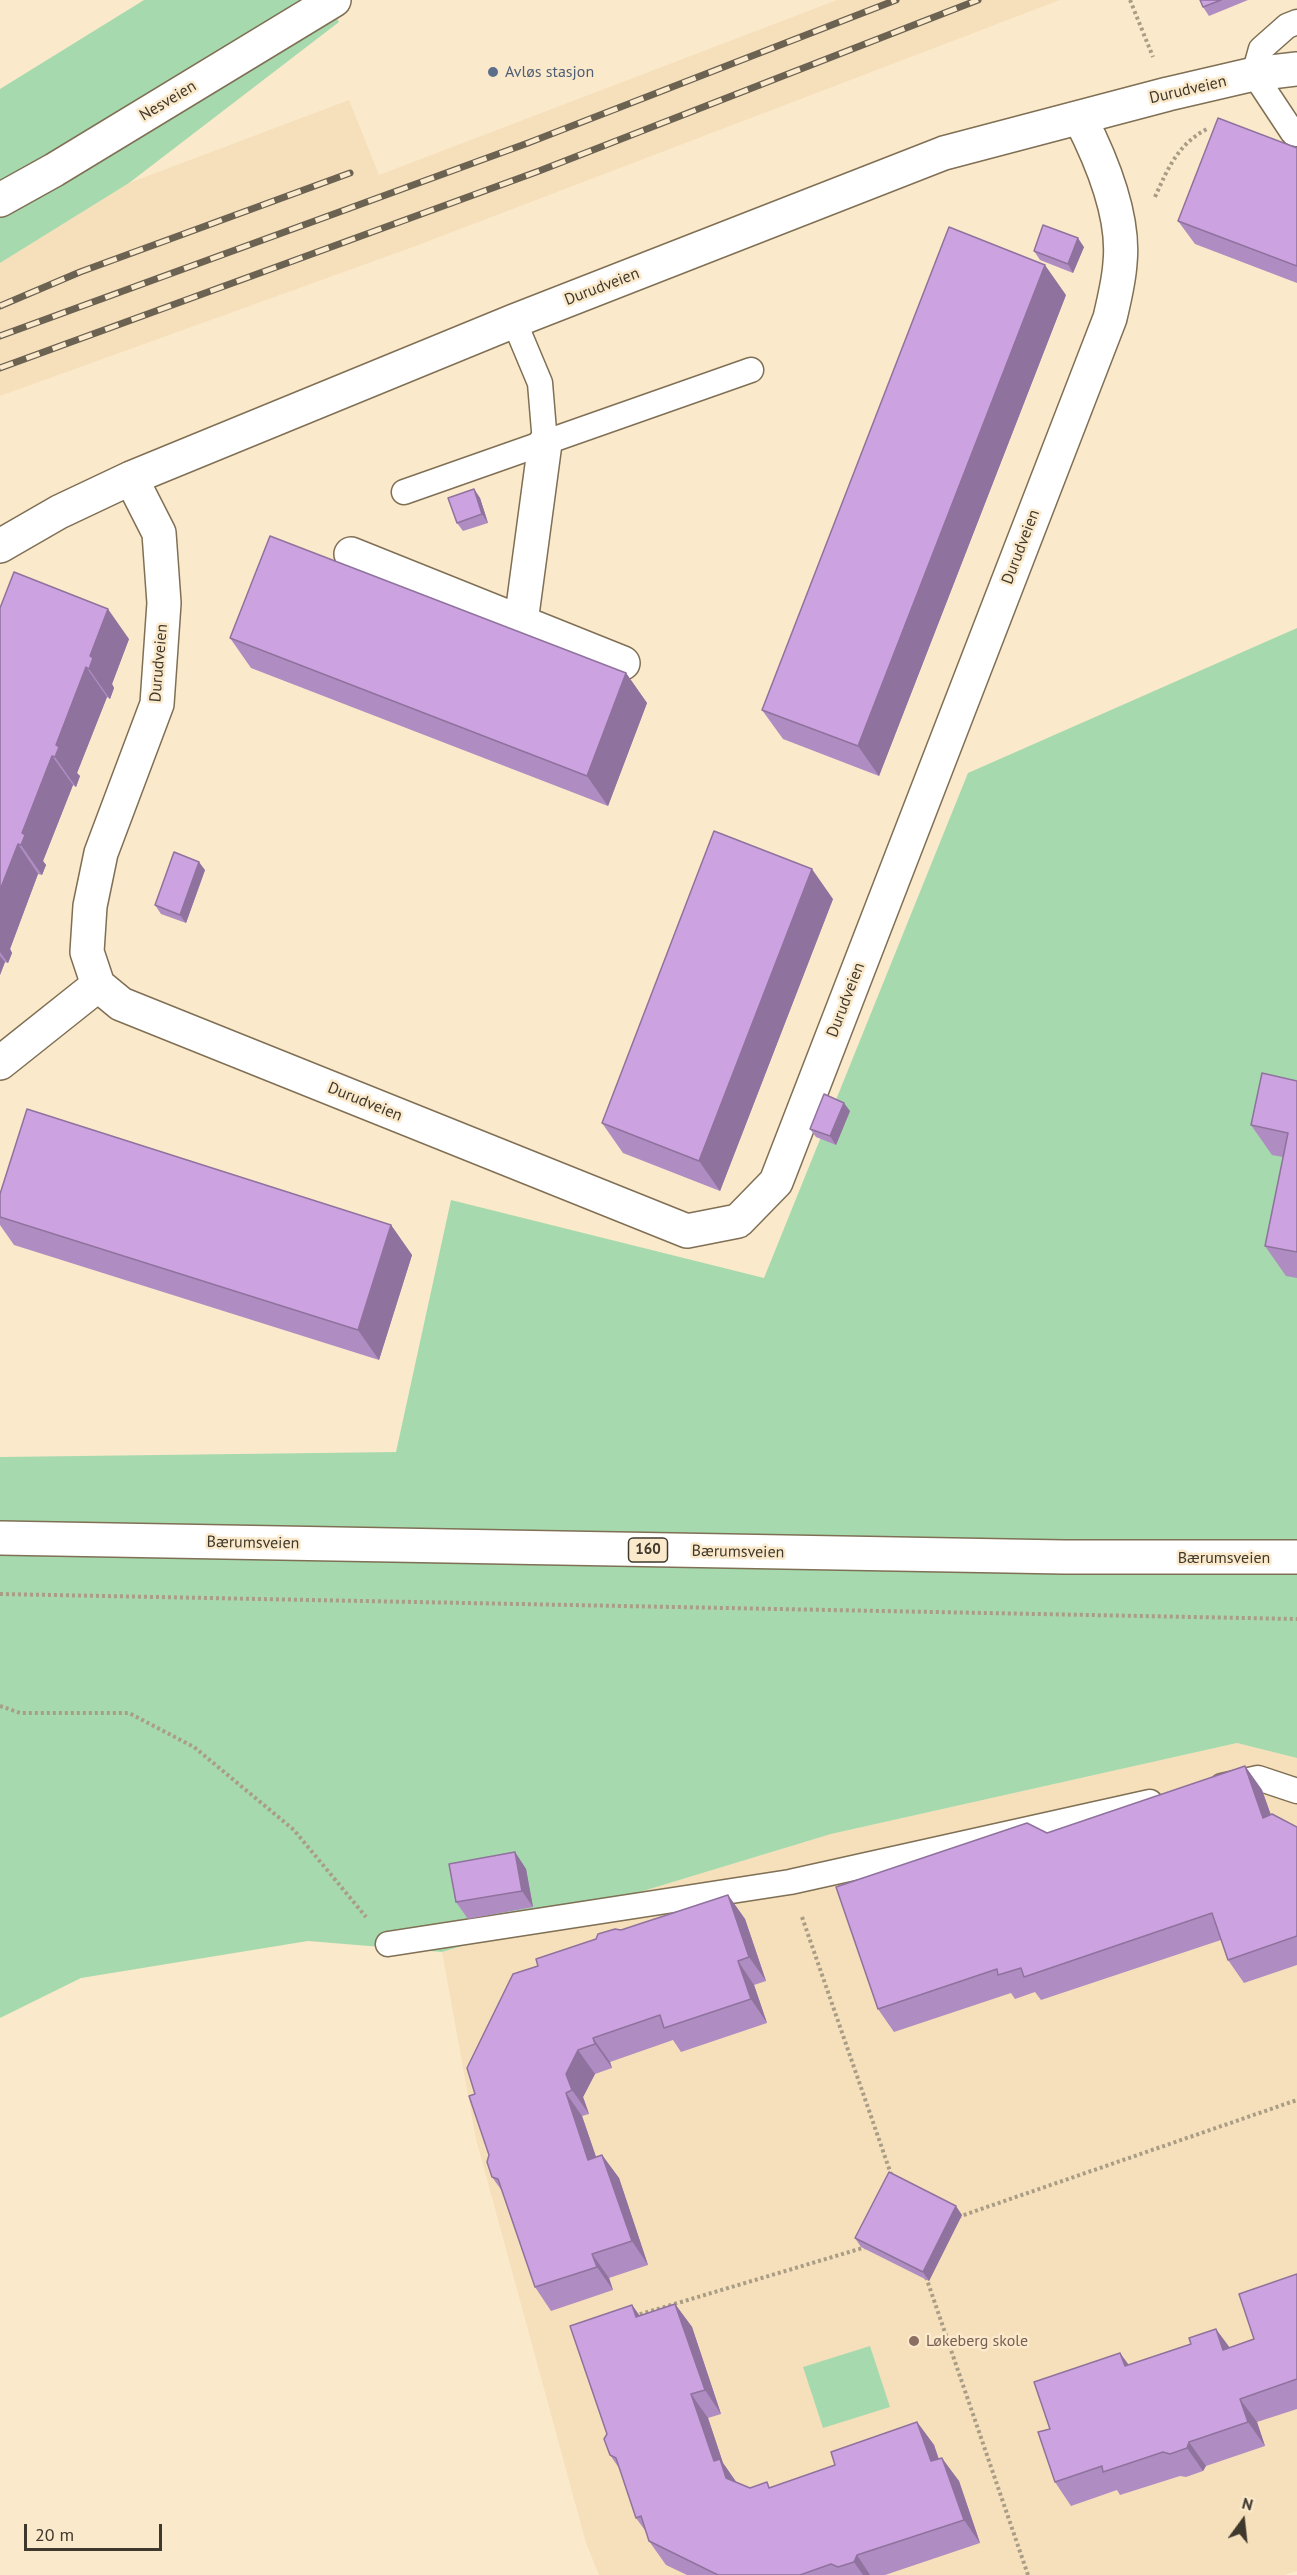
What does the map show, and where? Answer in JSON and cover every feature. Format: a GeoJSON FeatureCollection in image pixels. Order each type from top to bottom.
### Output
{"type":"FeatureCollection","features":[{"type":"Feature","properties":{"kind":"street","name":"Nesveien"},"geometry":{"type":"LineString","coordinates":[[0,200],[54,170],[334,0]]}},
{"type":"Feature","properties":{"kind":"street","name":"Durudveien"},"geometry":{"type":"LineString","coordinates":[[0,546],[59,512],[131,478],[514,321],[945,153],[1168,94],[1254,74],[1297,69]]}},
{"type":"Feature","properties":{"kind":"street","name":"Durudveien"},"geometry":{"type":"LineString","coordinates":[[131,478],[159,533],[164,603],[157,704],[101,853],[90,906],[87,952],[98,985],[121,1004],[687,1231],[738,1221],[776,1182],[1110,318],[1121,262],[1119,229],[1102,162],[1080,118]]}},
{"type":"Feature","properties":{"kind":"street"},"geometry":{"type":"LineString","coordinates":[[521,622],[545,443]]}},
{"type":"Feature","properties":{"kind":"street"},"geometry":{"type":"LineString","coordinates":[[351,554],[623,663]]}},
{"type":"Feature","properties":{"kind":"street"},"geometry":{"type":"LineString","coordinates":[[0,1063],[98,985]]}},
{"type":"Feature","properties":{"kind":"street","name":"Bærumsveien"},"geometry":{"type":"LineString","coordinates":[[0,1538],[1064,1557],[1297,1557]]}},
{"type":"Feature","properties":{"kind":"lane"},"geometry":{"type":"LineString","coordinates":[[1297,22],[1287,26],[1261,49],[1254,74],[1297,135]]}},
{"type":"Feature","properties":{"kind":"lane"},"geometry":{"type":"LineString","coordinates":[[514,321],[540,383],[545,443]]}},
{"type":"Feature","properties":{"kind":"lane"},"geometry":{"type":"LineString","coordinates":[[404,492],[751,370]]}},
{"type":"Feature","properties":{"kind":"lane"},"geometry":{"type":"LineString","coordinates":[[388,1944],[790,1882],[1258,1778],[1297,1791]]}},
{"type":"Feature","properties":{"kind":"path"},"geometry":{"type":"LineString","coordinates":[[1130,0],[1168,94]]}},
{"type":"Feature","properties":{"kind":"path"},"geometry":{"type":"LineString","coordinates":[[1119,229],[1152,203],[1175,156],[1192,137],[1213,125]]}},
{"type":"Feature","properties":{"kind":"path"},"geometry":{"type":"LineString","coordinates":[[0,1594],[1297,1619]]}},
{"type":"Feature","properties":{"kind":"path"},"geometry":{"type":"LineString","coordinates":[[0,1706],[20,1713],[129,1713],[194,1747],[294,1830],[388,1944]]}},
{"type":"Feature","properties":{"kind":"path"},"geometry":{"type":"LineString","coordinates":[[790,1882],[896,2188]]}},
{"type":"Feature","properties":{"kind":"path"},"geometry":{"type":"LineString","coordinates":[[957,2217],[1297,2100]]}},
{"type":"Feature","properties":{"kind":"path"},"geometry":{"type":"LineString","coordinates":[[625,2319],[877,2243]]}},
{"type":"Feature","properties":{"kind":"path"},"geometry":{"type":"LineString","coordinates":[[923,2266],[1028,2575]]}},
{"type":"Feature","properties":{"kind":"shaded area"},"geometry":{"type":"Polygon","coordinates":[[[837,0],[1060,0],[413,247],[0,396],[0,263],[129,183],[349,100],[379,175],[837,0]]]}},
{"type":"Feature","properties":{"kind":"shaded area","name":"Løkeberg skole"},"geometry":{"type":"Polygon","coordinates":[[[1237,1743],[1297,1758],[1297,2571],[1284,2575],[599,2575],[586,2543],[476,2139],[442,1952],[831,1834],[1237,1743]]]}},
{"type":"Feature","properties":{"kind":"green space"},"geometry":{"type":"Polygon","coordinates":[[[144,0],[326,0],[339,22],[129,183],[0,263],[0,89],[144,0]]]}},
{"type":"Feature","properties":{"kind":"green space"},"geometry":{"type":"Polygon","coordinates":[[[1297,628],[1297,1758],[1237,1743],[831,1834],[442,1952],[308,1941],[81,1978],[0,2018],[0,1457],[396,1452],[451,1200],[764,1278],[968,773],[1297,628]]]}},
{"type":"Feature","properties":{"kind":"green space"},"geometry":{"type":"Polygon","coordinates":[[[870,2346],[890,2407],[823,2428],[803,2367],[870,2346]]]}},
{"type":"Feature","properties":{"kind":"building"},"geometry":{"type":"Polygon","coordinates":[[[1200,0],[1221,0],[1203,7],[1200,0]]]}},
{"type":"Feature","properties":{"kind":"building"},"geometry":{"type":"Polygon","coordinates":[[[1218,118],[1297,148],[1297,266],[1178,221],[1218,118]]]}},
{"type":"Feature","properties":{"kind":"building"},"geometry":{"type":"Polygon","coordinates":[[[1043,225],[1078,238],[1068,264],[1034,251],[1043,225]]]}},
{"type":"Feature","properties":{"kind":"building"},"geometry":{"type":"Polygon","coordinates":[[[949,227],[1045,265],[858,746],[762,710],[949,227]]]}},
{"type":"Feature","properties":{"kind":"building"},"geometry":{"type":"Polygon","coordinates":[[[474,489],[482,514],[457,523],[448,498],[474,489]]]}},
{"type":"Feature","properties":{"kind":"building"},"geometry":{"type":"Polygon","coordinates":[[[270,536],[626,673],[587,776],[230,638],[270,536]]]}},
{"type":"Feature","properties":{"kind":"building"},"geometry":{"type":"Polygon","coordinates":[[[14,572],[108,609],[90,656],[93,658],[89,669],[86,667],[56,745],[59,747],[55,757],[52,756],[22,833],[25,835],[21,845],[18,844],[0,890],[0,608],[14,572]]]}},
{"type":"Feature","properties":{"kind":"building"},"geometry":{"type":"Polygon","coordinates":[[[714,831],[812,869],[699,1161],[602,1123],[714,831]]]}},
{"type":"Feature","properties":{"kind":"building"},"geometry":{"type":"Polygon","coordinates":[[[174,852],[199,862],[180,915],[155,905],[174,852]]]}},
{"type":"Feature","properties":{"kind":"building"},"geometry":{"type":"Polygon","coordinates":[[[1262,1073],[1297,1081],[1297,1252],[1265,1246],[1288,1133],[1251,1125],[1262,1073]]]}},
{"type":"Feature","properties":{"kind":"building"},"geometry":{"type":"Polygon","coordinates":[[[824,1094],[844,1103],[830,1136],[810,1129],[824,1094]]]}},
{"type":"Feature","properties":{"kind":"building"},"geometry":{"type":"Polygon","coordinates":[[[27,1109],[391,1225],[358,1330],[0,1217],[0,1194],[27,1109]]]}},
{"type":"Feature","properties":{"kind":"building"},"geometry":{"type":"Polygon","coordinates":[[[1245,1766],[1263,1818],[1272,1814],[1297,1827],[1297,1936],[1228,1960],[1212,1913],[1024,1977],[1021,1968],[998,1975],[997,1969],[878,2009],[836,1887],[1027,1823],[1047,1833],[1245,1766]]]}},
{"type":"Feature","properties":{"kind":"building"},"geometry":{"type":"Polygon","coordinates":[[[515,1852],[522,1891],[456,1902],[449,1864],[515,1852]]]}},
{"type":"Feature","properties":{"kind":"building"},"geometry":{"type":"Polygon","coordinates":[[[728,1895],[749,1957],[738,1961],[751,1999],[664,2028],[660,2015],[593,2038],[595,2044],[578,2050],[566,2074],[572,2090],[566,2093],[588,2160],[602,2155],[632,2241],[592,2254],[597,2267],[535,2287],[498,2179],[492,2177],[487,2162],[489,2155],[469,2096],[475,2094],[467,2068],[513,1974],[538,1966],[536,1959],[596,1939],[598,1934],[615,1929],[621,1930],[728,1895]]]}},
{"type":"Feature","properties":{"kind":"building"},"geometry":{"type":"Polygon","coordinates":[[[889,2172],[956,2206],[923,2272],[855,2238],[889,2172]]]}},
{"type":"Feature","properties":{"kind":"building"},"geometry":{"type":"Polygon","coordinates":[[[1297,2274],[1297,2379],[1240,2399],[1248,2422],[1189,2442],[1187,2448],[1170,2454],[1163,2452],[1103,2472],[1102,2466],[1055,2482],[1038,2432],[1050,2429],[1034,2382],[1120,2353],[1125,2366],[1191,2344],[1189,2338],[1216,2329],[1223,2350],[1254,2339],[1239,2294],[1297,2274]]]}},
{"type":"Feature","properties":{"kind":"building"},"geometry":{"type":"Polygon","coordinates":[[[675,2304],[705,2390],[691,2394],[714,2461],[720,2459],[726,2478],[750,2488],[767,2482],[769,2488],[835,2465],[831,2452],[917,2422],[931,2461],[942,2458],[964,2520],[857,2555],[854,2562],[838,2567],[831,2564],[800,2575],[718,2575],[649,2541],[641,2516],[636,2518],[616,2458],[610,2455],[604,2439],[607,2434],[570,2326],[632,2305],[636,2317],[675,2304]]]}},
{"type":"Feature","properties":{"kind":"railway"},"geometry":{"type":"LineString","coordinates":[[0,336],[528,143],[896,0]]}},
{"type":"Feature","properties":{"kind":"railway"},"geometry":{"type":"LineString","coordinates":[[0,368],[539,171],[978,0]]}},
{"type":"Feature","properties":{"kind":"railway"},"geometry":{"type":"LineString","coordinates":[[0,306],[80,272],[350,173]]}},
{"type":"Feature","properties":{"kind":"place","name":"Avløs stasjon"},"geometry":{"type":"Point","coordinates":[493,72]}},
{"type":"Feature","properties":{"kind":"place","name":"Løkeberg skole"},"geometry":{"type":"Point","coordinates":[914,2341]}}]}
